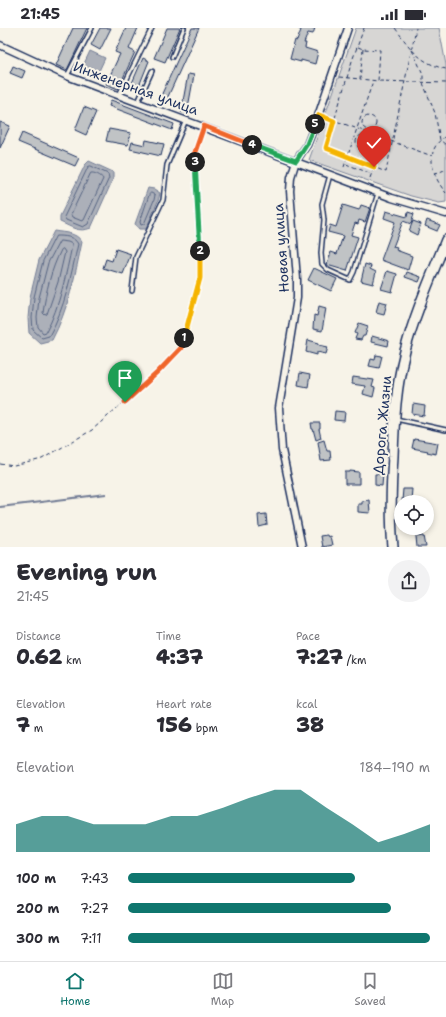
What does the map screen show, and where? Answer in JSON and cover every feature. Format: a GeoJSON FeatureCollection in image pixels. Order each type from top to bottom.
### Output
{"type":"FeatureCollection","features":[{"type":"Feature","properties":{"kind":"main road","name":"Дорога Жизни"},"geometry":{"type":"LineString","coordinates":[[393,547],[391,525],[395,418],[399,379],[409,338],[419,308],[446,240]]}},
{"type":"Feature","properties":{"kind":"street","name":"Новая улица"},"geometry":{"type":"LineString","coordinates":[[302,547],[282,450],[279,408],[297,298],[297,279],[290,191],[291,177],[296,161],[307,144],[319,115],[348,28]]}},
{"type":"Feature","properties":{"kind":"street","name":"Инженерная улица"},"geometry":{"type":"LineString","coordinates":[[0,45],[67,76],[378,192],[446,214]]}},
{"type":"Feature","properties":{"kind":"lane"},"geometry":{"type":"LineString","coordinates":[[67,76],[92,28]]}},
{"type":"Feature","properties":{"kind":"lane"},"geometry":{"type":"LineString","coordinates":[[120,96],[152,28]]}},
{"type":"Feature","properties":{"kind":"lane"},"geometry":{"type":"LineString","coordinates":[[172,57],[184,28]]}},
{"type":"Feature","properties":{"kind":"lane"},"geometry":{"type":"LineString","coordinates":[[138,102],[152,71]]}},
{"type":"Feature","properties":{"kind":"lane"},"geometry":{"type":"LineString","coordinates":[[132,291],[136,257],[163,200],[167,165],[186,120]]}},
{"type":"Feature","properties":{"kind":"lane"},"geometry":{"type":"LineString","coordinates":[[330,174],[322,204],[324,220],[321,253],[322,264],[328,270],[350,280],[354,272],[378,192]]}},
{"type":"Feature","properties":{"kind":"lane"},"geometry":{"type":"LineString","coordinates":[[395,418],[446,430]]}},
{"type":"Feature","properties":{"kind":"path"},"geometry":{"type":"LineString","coordinates":[[364,28],[326,148],[386,172],[416,28]]}},
{"type":"Feature","properties":{"kind":"path"},"geometry":{"type":"LineString","coordinates":[[395,28],[411,50],[423,74],[423,83],[435,113],[440,140],[446,145]]}},
{"type":"Feature","properties":{"kind":"path"},"geometry":{"type":"LineString","coordinates":[[357,47],[363,49],[380,50],[378,81]]}},
{"type":"Feature","properties":{"kind":"path"},"geometry":{"type":"LineString","coordinates":[[360,79],[363,49]]}},
{"type":"Feature","properties":{"kind":"path"},"geometry":{"type":"LineString","coordinates":[[411,50],[426,63],[446,69]]}},
{"type":"Feature","properties":{"kind":"path"},"geometry":{"type":"LineString","coordinates":[[332,76],[378,81],[446,84]]}},
{"type":"Feature","properties":{"kind":"path"},"geometry":{"type":"LineString","coordinates":[[344,167],[373,80]]}},
{"type":"Feature","properties":{"kind":"path"},"geometry":{"type":"LineString","coordinates":[[319,115],[357,129],[367,131],[392,142],[432,156]]}},
{"type":"Feature","properties":{"kind":"path"},"geometry":{"type":"LineString","coordinates":[[362,121],[364,117],[368,116],[372,116],[377,121],[374,128],[367,131],[365,135]]}},
{"type":"Feature","properties":{"kind":"path"},"geometry":{"type":"LineString","coordinates":[[360,120],[367,131]]}},
{"type":"Feature","properties":{"kind":"path"},"geometry":{"type":"LineString","coordinates":[[0,464],[14,466],[42,459],[92,430],[157,373],[181,348],[200,278],[200,238],[194,155],[204,126]]}},
{"type":"Feature","properties":{"kind":"path"},"geometry":{"type":"LineString","coordinates":[[356,140],[358,147],[365,149],[368,148],[370,140],[365,135]]}},
{"type":"Feature","properties":{"kind":"path"},"geometry":{"type":"LineString","coordinates":[[356,140],[358,136],[365,135]]}},
{"type":"Feature","properties":{"kind":"path"},"geometry":{"type":"LineString","coordinates":[[446,136],[440,140],[432,156],[434,173],[446,193]]}},
{"type":"Feature","properties":{"kind":"path"},"geometry":{"type":"LineString","coordinates":[[345,163],[372,174]]}},
{"type":"Feature","properties":{"kind":"path"},"geometry":{"type":"LineString","coordinates":[[370,178],[374,167]]}},
{"type":"Feature","properties":{"kind":"path"},"geometry":{"type":"LineString","coordinates":[[434,173],[446,169]]}},
{"type":"Feature","properties":{"kind":"shaded area"},"geometry":{"type":"Polygon","coordinates":[[[356,28],[439,28],[446,65],[446,202],[439,203],[411,196],[309,160],[356,28]]]}},
{"type":"Feature","properties":{"kind":"water"},"geometry":{"type":"Polygon","coordinates":[[[90,51],[105,58],[98,73],[83,66],[90,51]]]}},
{"type":"Feature","properties":{"kind":"water"},"geometry":{"type":"Polygon","coordinates":[[[89,161],[113,172],[113,179],[91,228],[79,230],[60,222],[60,216],[85,165],[89,161]]]}},
{"type":"Feature","properties":{"kind":"water"},"geometry":{"type":"Polygon","coordinates":[[[148,188],[154,189],[160,193],[146,229],[139,229],[135,224],[148,188]]]}},
{"type":"Feature","properties":{"kind":"water"},"geometry":{"type":"Polygon","coordinates":[[[54,231],[77,236],[82,242],[77,267],[58,329],[52,340],[40,343],[29,333],[28,318],[30,297],[39,260],[54,231]]]}},
{"type":"Feature","properties":{"kind":"building"},"geometry":{"type":"Polygon","coordinates":[[[73,28],[87,28],[67,70],[56,65],[73,28]]]}},
{"type":"Feature","properties":{"kind":"building"},"geometry":{"type":"Polygon","coordinates":[[[100,28],[111,28],[100,50],[91,45],[100,28]]]}},
{"type":"Feature","properties":{"kind":"building"},"geometry":{"type":"Polygon","coordinates":[[[126,28],[138,28],[129,49],[135,52],[118,89],[106,84],[120,54],[115,52],[126,28]]]}},
{"type":"Feature","properties":{"kind":"building"},"geometry":{"type":"Polygon","coordinates":[[[167,28],[180,28],[165,62],[154,58],[167,28]]]}},
{"type":"Feature","properties":{"kind":"building"},"geometry":{"type":"Polygon","coordinates":[[[192,28],[199,28],[166,101],[160,98],[192,28]]]}},
{"type":"Feature","properties":{"kind":"building"},"geometry":{"type":"Polygon","coordinates":[[[297,28],[315,28],[313,34],[308,33],[304,43],[306,43],[305,48],[318,52],[315,64],[290,59],[295,40],[297,41],[301,30],[297,28]]]}},
{"type":"Feature","properties":{"kind":"building"},"geometry":{"type":"Polygon","coordinates":[[[143,58],[149,61],[139,86],[132,83],[143,58]]]}},
{"type":"Feature","properties":{"kind":"building"},"geometry":{"type":"Polygon","coordinates":[[[13,66],[25,71],[22,78],[10,73],[13,66]]]}},
{"type":"Feature","properties":{"kind":"building"},"geometry":{"type":"Polygon","coordinates":[[[188,74],[194,75],[187,113],[181,112],[188,74]]]}},
{"type":"Feature","properties":{"kind":"building"},"geometry":{"type":"Polygon","coordinates":[[[111,100],[174,124],[172,130],[109,106],[111,100]]]}},
{"type":"Feature","properties":{"kind":"building"},"geometry":{"type":"Polygon","coordinates":[[[84,107],[96,112],[86,135],[75,130],[84,107]]]}},
{"type":"Feature","properties":{"kind":"building"},"geometry":{"type":"Polygon","coordinates":[[[0,122],[10,126],[0,148],[0,122]]]}},
{"type":"Feature","properties":{"kind":"building"},"geometry":{"type":"Polygon","coordinates":[[[109,129],[131,133],[128,145],[106,141],[109,129]]]}},
{"type":"Feature","properties":{"kind":"building"},"geometry":{"type":"Polygon","coordinates":[[[22,133],[79,158],[75,166],[18,142],[22,133]]]}},
{"type":"Feature","properties":{"kind":"building"},"geometry":{"type":"Polygon","coordinates":[[[146,140],[164,144],[161,156],[130,149],[132,142],[145,145],[146,140]]]}},
{"type":"Feature","properties":{"kind":"building"},"geometry":{"type":"Polygon","coordinates":[[[343,205],[359,210],[361,205],[370,208],[365,222],[359,220],[358,224],[355,223],[351,235],[358,237],[347,271],[327,265],[331,252],[337,254],[343,236],[328,232],[330,225],[336,227],[343,205]]]}},
{"type":"Feature","properties":{"kind":"building"},"geometry":{"type":"Polygon","coordinates":[[[386,211],[407,217],[408,212],[414,214],[411,224],[403,221],[393,247],[397,248],[396,250],[412,256],[408,270],[381,260],[395,222],[384,218],[386,211]]]}},
{"type":"Feature","properties":{"kind":"building"},"geometry":{"type":"Polygon","coordinates":[[[427,220],[440,225],[437,231],[425,226],[427,220]]]}},
{"type":"Feature","properties":{"kind":"building"},"geometry":{"type":"Polygon","coordinates":[[[413,221],[421,224],[417,235],[409,231],[413,221]]]}},
{"type":"Feature","properties":{"kind":"building"},"geometry":{"type":"Polygon","coordinates":[[[116,249],[131,254],[123,274],[103,268],[106,259],[112,261],[116,249]]]}},
{"type":"Feature","properties":{"kind":"building"},"geometry":{"type":"Polygon","coordinates":[[[365,264],[371,266],[370,269],[376,272],[373,284],[361,281],[365,264]]]}},
{"type":"Feature","properties":{"kind":"building"},"geometry":{"type":"Polygon","coordinates":[[[314,268],[337,279],[331,291],[308,280],[314,268]]]}},
{"type":"Feature","properties":{"kind":"building"},"geometry":{"type":"Polygon","coordinates":[[[387,271],[397,274],[392,292],[381,289],[387,271]]]}},
{"type":"Feature","properties":{"kind":"building"},"geometry":{"type":"Polygon","coordinates":[[[407,272],[421,277],[419,282],[405,277],[407,272]]]}},
{"type":"Feature","properties":{"kind":"building"},"geometry":{"type":"Polygon","coordinates":[[[379,301],[387,303],[384,314],[376,312],[379,301]]]}},
{"type":"Feature","properties":{"kind":"building"},"geometry":{"type":"Polygon","coordinates":[[[319,306],[326,308],[322,331],[313,329],[314,315],[317,316],[319,306]]]}},
{"type":"Feature","properties":{"kind":"building"},"geometry":{"type":"Polygon","coordinates":[[[359,323],[368,326],[365,336],[363,336],[361,340],[355,339],[357,334],[355,333],[359,323]]]}},
{"type":"Feature","properties":{"kind":"building"},"geometry":{"type":"Polygon","coordinates":[[[372,336],[389,341],[388,346],[371,342],[372,336]]]}},
{"type":"Feature","properties":{"kind":"building"},"geometry":{"type":"Polygon","coordinates":[[[308,340],[328,347],[326,354],[317,352],[317,355],[306,352],[308,340]]]}},
{"type":"Feature","properties":{"kind":"building"},"geometry":{"type":"Polygon","coordinates":[[[376,355],[382,356],[379,368],[369,366],[371,359],[375,360],[376,355]]]}},
{"type":"Feature","properties":{"kind":"building"},"geometry":{"type":"Polygon","coordinates":[[[300,373],[310,375],[308,387],[298,385],[300,373]]]}},
{"type":"Feature","properties":{"kind":"building"},"geometry":{"type":"Polygon","coordinates":[[[353,377],[374,380],[372,387],[375,388],[373,397],[363,394],[365,386],[352,384],[353,377]]]}},
{"type":"Feature","properties":{"kind":"building"},"geometry":{"type":"Polygon","coordinates":[[[413,404],[425,406],[424,416],[412,414],[413,404]]]}},
{"type":"Feature","properties":{"kind":"building"},"geometry":{"type":"Polygon","coordinates":[[[335,411],[345,412],[344,421],[334,420],[335,411]]]}},
{"type":"Feature","properties":{"kind":"building"},"geometry":{"type":"Polygon","coordinates":[[[311,423],[320,423],[319,429],[321,438],[316,440],[311,423]]]}},
{"type":"Feature","properties":{"kind":"building"},"geometry":{"type":"Polygon","coordinates":[[[414,439],[438,443],[436,454],[412,448],[414,439]]]}},
{"type":"Feature","properties":{"kind":"building"},"geometry":{"type":"Polygon","coordinates":[[[324,440],[327,451],[330,451],[331,460],[321,461],[318,442],[324,440]]]}},
{"type":"Feature","properties":{"kind":"building"},"geometry":{"type":"Polygon","coordinates":[[[345,472],[359,472],[359,484],[345,484],[345,472]]]}},
{"type":"Feature","properties":{"kind":"building"},"geometry":{"type":"Polygon","coordinates":[[[375,474],[383,474],[382,486],[375,485],[375,474]]]}},
{"type":"Feature","properties":{"kind":"building"},"geometry":{"type":"Polygon","coordinates":[[[403,489],[412,489],[412,495],[402,495],[403,489]]]}},
{"type":"Feature","properties":{"kind":"building"},"geometry":{"type":"Polygon","coordinates":[[[369,500],[370,513],[358,512],[358,504],[362,504],[362,501],[369,500]]]}},
{"type":"Feature","properties":{"kind":"building"},"geometry":{"type":"Polygon","coordinates":[[[266,514],[267,525],[259,527],[258,515],[266,514]]]}},
{"type":"Feature","properties":{"kind":"building"},"geometry":{"type":"Polygon","coordinates":[[[327,535],[328,537],[330,536],[332,545],[322,547],[320,536],[327,535]]]}},
{"type":"Feature","properties":{"kind":"building"},"geometry":{"type":"Polygon","coordinates":[[[424,536],[426,547],[417,547],[416,537],[424,536]]]}},
{"type":"Feature","properties":{"kind":"waterway"},"geometry":{"type":"LineString","coordinates":[[0,507],[106,494]]}},
{"type":"Feature","properties":{"kind":"route"},"geometry":{"type":"LineString","coordinates":[[125,402],[157,373],[181,348],[200,278],[200,238],[194,155],[204,126],[296,161],[307,144],[319,115],[334,121],[326,148],[374,167]]}}]}
